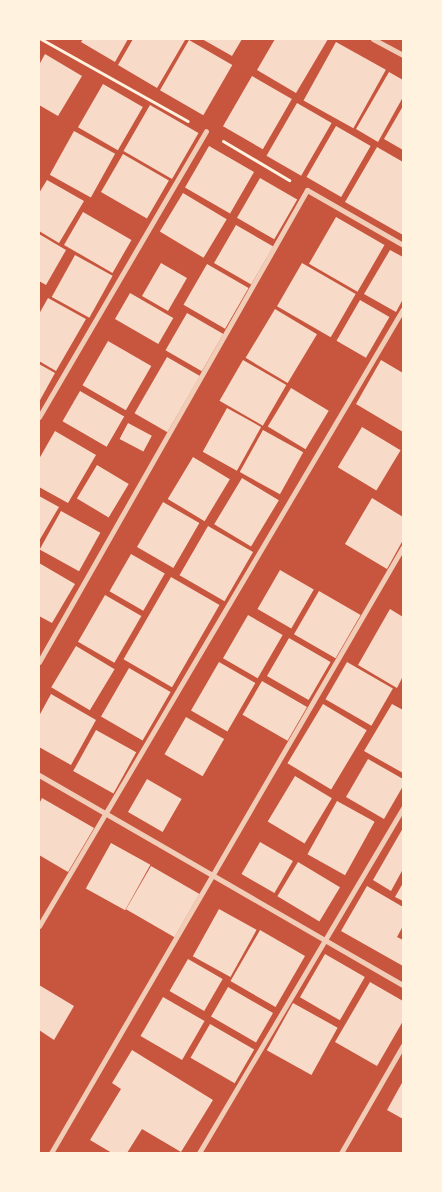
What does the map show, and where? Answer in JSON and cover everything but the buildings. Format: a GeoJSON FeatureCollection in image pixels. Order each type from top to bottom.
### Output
{"type":"FeatureCollection","features":[{"type":"Feature","properties":{"kind":"street"},"geometry":{"type":"LineString","coordinates":[[373,39],[403,56]]}},
{"type":"Feature","properties":{"kind":"street"},"geometry":{"type":"LineString","coordinates":[[39,417],[206,131]]}},
{"type":"Feature","properties":{"kind":"street"},"geometry":{"type":"LineString","coordinates":[[39,662],[307,190],[403,245]]}},
{"type":"Feature","properties":{"kind":"street"},"geometry":{"type":"LineString","coordinates":[[39,926],[104,813],[403,310]]}},
{"type":"Feature","properties":{"kind":"street"},"geometry":{"type":"LineString","coordinates":[[51,1153],[403,547]]}},
{"type":"Feature","properties":{"kind":"street"},"geometry":{"type":"LineString","coordinates":[[39,775],[403,985]]}},
{"type":"Feature","properties":{"kind":"street"},"geometry":{"type":"LineString","coordinates":[[199,1153],[403,808]]}},
{"type":"Feature","properties":{"kind":"street"},"geometry":{"type":"LineString","coordinates":[[341,1153],[403,1044]]}},
{"type":"Feature","properties":{"kind":"path"},"geometry":{"type":"LineString","coordinates":[[41,39],[307,190]]}}]}
